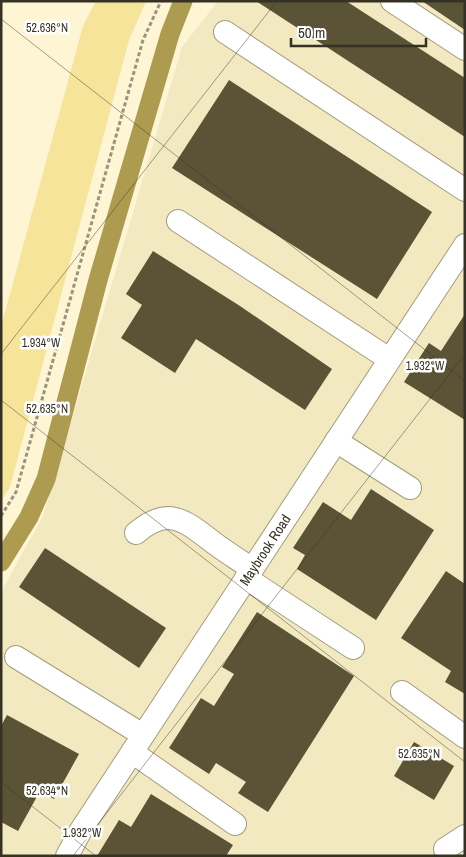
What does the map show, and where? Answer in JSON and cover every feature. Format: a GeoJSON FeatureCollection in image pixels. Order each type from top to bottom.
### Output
{"type":"FeatureCollection","features":[{"type":"Feature","properties":{"kind":"street"},"geometry":{"type":"LineString","coordinates":[[392,1],[465,49]]}},
{"type":"Feature","properties":{"kind":"street"},"geometry":{"type":"LineString","coordinates":[[225,32],[465,190]]}},
{"type":"Feature","properties":{"kind":"street"},"geometry":{"type":"LineString","coordinates":[[178,221],[389,359]]}},
{"type":"Feature","properties":{"kind":"street","name":"Maybrook Road"},"geometry":{"type":"LineString","coordinates":[[67,856],[81,830],[465,245]]}},
{"type":"Feature","properties":{"kind":"street"},"geometry":{"type":"LineString","coordinates":[[336,441],[410,488]]}},
{"type":"Feature","properties":{"kind":"street"},"geometry":{"type":"LineString","coordinates":[[136,533],[148,523],[166,518],[185,521],[249,574],[353,648]]}},
{"type":"Feature","properties":{"kind":"street"},"geometry":{"type":"LineString","coordinates":[[16,657],[138,743],[235,824]]}},
{"type":"Feature","properties":{"kind":"street"},"geometry":{"type":"LineString","coordinates":[[402,692],[465,738]]}},
{"type":"Feature","properties":{"kind":"street"},"geometry":{"type":"LineString","coordinates":[[445,849],[465,836]]}},
{"type":"Feature","properties":{"kind":"path"},"geometry":{"type":"LineString","coordinates":[[1,516],[16,492],[143,40],[161,1]]}},
{"type":"Feature","properties":{"kind":"shaded area"},"geometry":{"type":"Polygon","coordinates":[[[96,1],[146,1],[129,40],[10,487],[1,501],[1,327],[83,26],[96,1]]]}},
{"type":"Feature","properties":{"kind":"shaded area"},"geometry":{"type":"Polygon","coordinates":[[[218,1],[465,1],[465,856],[1,856],[1,592],[43,516],[182,47],[218,1]]]}},
{"type":"Feature","properties":{"kind":"building"},"geometry":{"type":"Polygon","coordinates":[[[256,1],[346,1],[465,78],[465,137],[256,1]]]}},
{"type":"Feature","properties":{"kind":"building"},"geometry":{"type":"Polygon","coordinates":[[[422,1],[465,1],[465,30],[422,1]]]}},
{"type":"Feature","properties":{"kind":"building"},"geometry":{"type":"Polygon","coordinates":[[[229,80],[432,212],[377,299],[172,168],[229,80]]]}},
{"type":"Feature","properties":{"kind":"building"},"geometry":{"type":"Polygon","coordinates":[[[153,251],[240,306],[332,369],[305,410],[196,339],[175,373],[121,338],[142,305],[126,294],[153,251]]]}},
{"type":"Feature","properties":{"kind":"building"},"geometry":{"type":"Polygon","coordinates":[[[465,314],[465,420],[404,382],[429,343],[441,351],[465,314]]]}},
{"type":"Feature","properties":{"kind":"building"},"geometry":{"type":"Polygon","coordinates":[[[371,489],[434,530],[376,620],[297,569],[305,555],[293,548],[323,502],[351,520],[371,489]]]}},
{"type":"Feature","properties":{"kind":"building"},"geometry":{"type":"Polygon","coordinates":[[[45,548],[166,628],[139,668],[19,587],[45,548]]]}},
{"type":"Feature","properties":{"kind":"building"},"geometry":{"type":"Polygon","coordinates":[[[446,571],[465,584],[465,694],[445,682],[451,671],[401,638],[446,571]]]}},
{"type":"Feature","properties":{"kind":"building"},"geometry":{"type":"Polygon","coordinates":[[[257,612],[354,676],[268,812],[238,793],[246,782],[216,763],[209,774],[169,748],[201,698],[214,706],[234,674],[222,667],[257,612]]]}},
{"type":"Feature","properties":{"kind":"building"},"geometry":{"type":"Polygon","coordinates":[[[7,715],[79,754],[54,799],[40,791],[18,831],[1,822],[1,726],[7,715]]]}},
{"type":"Feature","properties":{"kind":"building"},"geometry":{"type":"Polygon","coordinates":[[[414,742],[454,766],[434,800],[394,776],[414,742]]]}},
{"type":"Feature","properties":{"kind":"building"},"geometry":{"type":"Polygon","coordinates":[[[151,794],[233,845],[226,856],[97,856],[119,820],[131,827],[151,794]]]}},
{"type":"Feature","properties":{"kind":"waterway"},"geometry":{"type":"LineString","coordinates":[[1,562],[29,517],[46,479],[98,280],[170,34],[183,1]]}}]}
